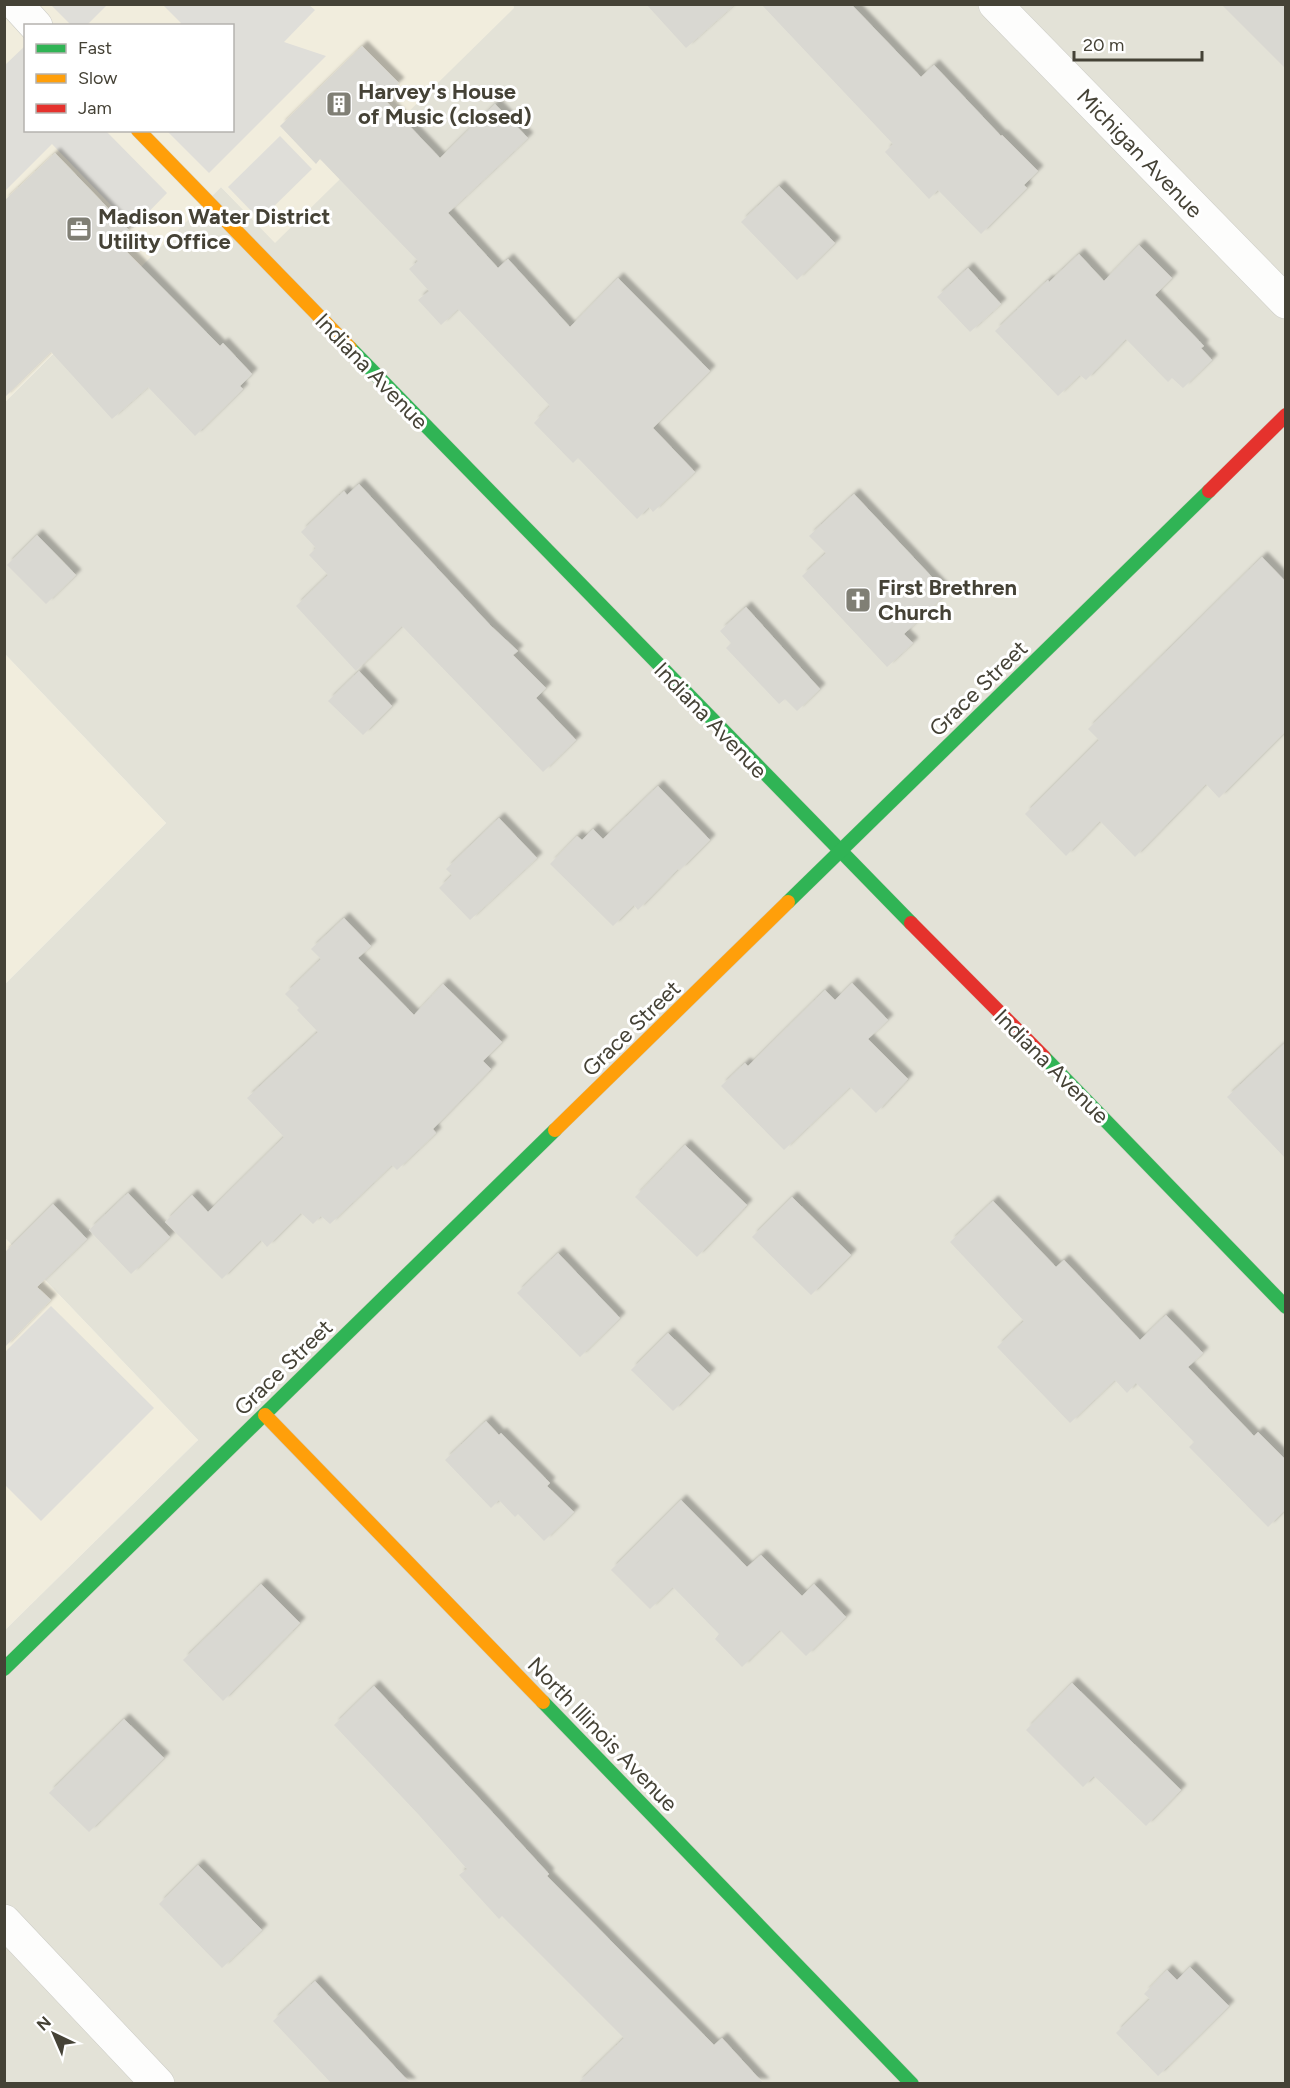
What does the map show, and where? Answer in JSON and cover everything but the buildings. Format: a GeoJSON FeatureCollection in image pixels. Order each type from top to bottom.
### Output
{"type":"FeatureCollection","features":[{"type":"Feature","properties":{"kind":"street"},"geometry":{"type":"LineString","coordinates":[[16,4],[34,24]]}},
{"type":"Feature","properties":{"kind":"street","name":"Michigan Avenue"},"geometry":{"type":"LineString","coordinates":[[995,4],[1286,302]]}},
{"type":"Feature","properties":{"kind":"street","name":"Indiana Avenue"},"geometry":{"type":"LineString","coordinates":[[140,132],[1286,1307]]}},
{"type":"Feature","properties":{"kind":"street","name":"Grace Street"},"geometry":{"type":"LineString","coordinates":[[4,1669],[1286,415]]}},
{"type":"Feature","properties":{"kind":"street","name":"North Illinois Avenue"},"geometry":{"type":"LineString","coordinates":[[265,1415],[912,2084]]}},
{"type":"Feature","properties":{"kind":"street"},"geometry":{"type":"LineString","coordinates":[[4,1921],[158,2084]]}},
{"type":"Feature","properties":{"kind":"shaded area"},"geometry":{"type":"Polygon","coordinates":[[[512,4],[514,8],[275,243],[221,187],[5,402],[5,5],[512,4]]]}},
{"type":"Feature","properties":{"kind":"shaded area"},"geometry":{"type":"Polygon","coordinates":[[[51,5],[107,5],[88,24],[70,24],[51,5]]]}},
{"type":"Feature","properties":{"kind":"shaded area"},"geometry":{"type":"Polygon","coordinates":[[[163,5],[309,5],[315,10],[284,42],[326,56],[209,173],[168,132],[234,132],[234,24],[180,24],[163,5]]]}},
{"type":"Feature","properties":{"kind":"shaded area"},"geometry":{"type":"Polygon","coordinates":[[[512,5],[1285,5],[1285,2083],[5,2083],[5,1630],[198,1440],[5,1238],[5,984],[166,823],[5,654],[5,402],[221,187],[275,242],[514,7],[512,5]]]}},
{"type":"Feature","properties":{"kind":"shaded area"},"geometry":{"type":"Polygon","coordinates":[[[24,47],[24,132],[107,132],[167,193],[133,228],[52,144],[5,191],[5,65],[24,47]]]}},
{"type":"Feature","properties":{"kind":"shaded area"},"geometry":{"type":"Polygon","coordinates":[[[280,136],[312,169],[260,220],[228,187],[280,136]]]}},
{"type":"Feature","properties":{"kind":"shaded area"},"geometry":{"type":"Polygon","coordinates":[[[5,654],[166,823],[5,984],[5,654]]]}},
{"type":"Feature","properties":{"kind":"shaded area"},"geometry":{"type":"Polygon","coordinates":[[[5,1238],[198,1440],[5,1630],[5,1238]]]}},
{"type":"Feature","properties":{"kind":"shaded area"},"geometry":{"type":"Polygon","coordinates":[[[51,1306],[154,1408],[41,1521],[5,1485],[4,1353],[51,1306]]]}},
{"type":"Feature","properties":{"kind":"traffic: fast"},"geometry":{"type":"LineString","coordinates":[[350,348],[911,923]]}},
{"type":"Feature","properties":{"kind":"traffic: fast"},"geometry":{"type":"LineString","coordinates":[[788,902],[1209,491]]}},
{"type":"Feature","properties":{"kind":"traffic: fast"},"geometry":{"type":"LineString","coordinates":[[1044,1057],[1286,1307]]}},
{"type":"Feature","properties":{"kind":"traffic: fast"},"geometry":{"type":"LineString","coordinates":[[4,1669],[555,1130]]}},
{"type":"Feature","properties":{"kind":"traffic: fast"},"geometry":{"type":"LineString","coordinates":[[543,1702],[912,2084]]}},
{"type":"Feature","properties":{"kind":"traffic: slow"},"geometry":{"type":"LineString","coordinates":[[140,132],[350,348]]}},
{"type":"Feature","properties":{"kind":"traffic: slow"},"geometry":{"type":"LineString","coordinates":[[555,1130],[788,902]]}},
{"type":"Feature","properties":{"kind":"traffic: slow"},"geometry":{"type":"LineString","coordinates":[[265,1415],[543,1702]]}},
{"type":"Feature","properties":{"kind":"traffic: jam"},"geometry":{"type":"LineString","coordinates":[[1209,491],[1286,415]]}},
{"type":"Feature","properties":{"kind":"traffic: jam"},"geometry":{"type":"LineString","coordinates":[[911,923],[1044,1057]]}},
{"type":"Feature","properties":{"kind":"place","name":"Harvey's House of Music (closed)"},"geometry":{"type":"Point","coordinates":[339,104]}},
{"type":"Feature","properties":{"kind":"place","name":"Madison Water District Utility Office"},"geometry":{"type":"Point","coordinates":[79,229]}},
{"type":"Feature","properties":{"kind":"place","name":"First Brethren Church"},"geometry":{"type":"Point","coordinates":[858,600]}}]}
